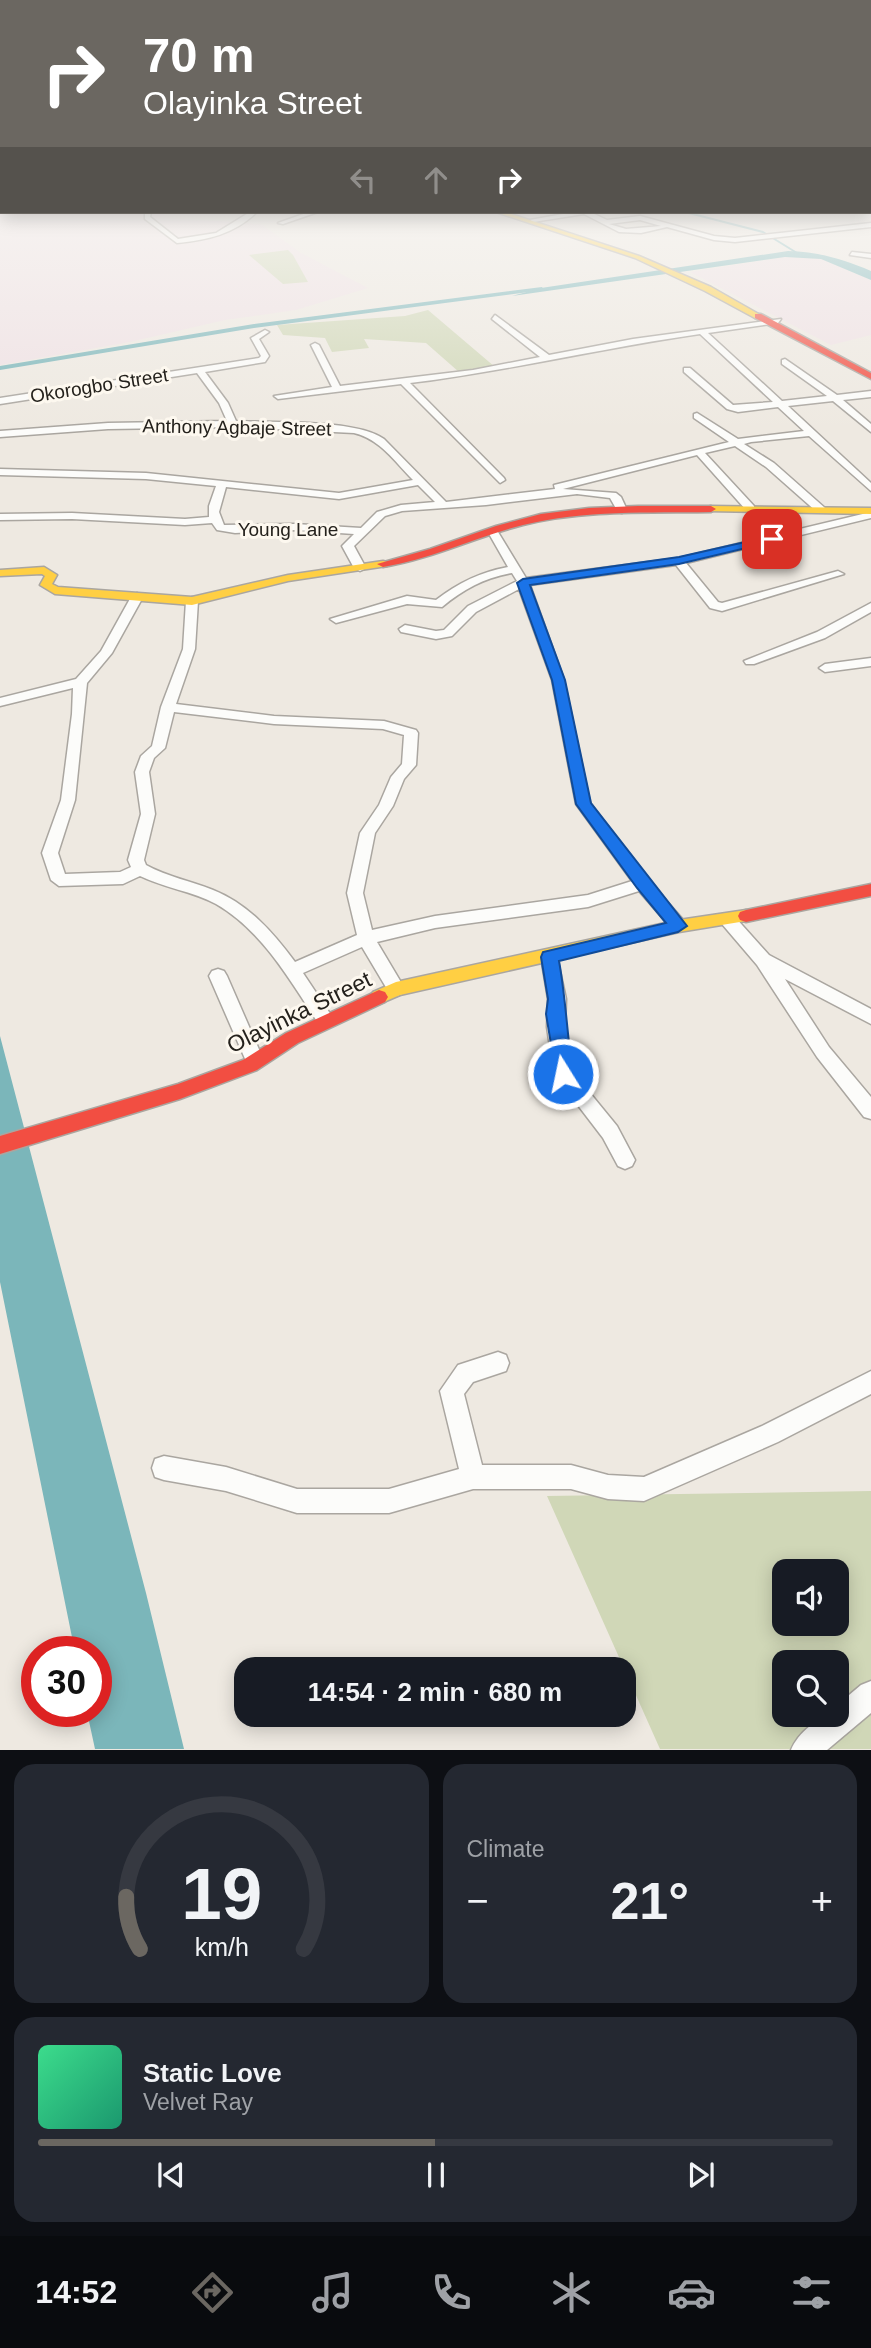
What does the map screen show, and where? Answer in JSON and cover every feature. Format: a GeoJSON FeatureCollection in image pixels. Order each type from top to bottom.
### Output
{"type":"FeatureCollection","features":[{"type":"Feature","properties":{"kind":"street"},"geometry":{"type":"LineString","coordinates":[[663,267],[871,376]]}},
{"type":"Feature","properties":{"kind":"street"},"geometry":{"type":"LineString","coordinates":[[495,317],[548,359]]}},
{"type":"Feature","properties":{"kind":"street"},"geometry":{"type":"LineString","coordinates":[[278,396],[473,373],[633,341],[772,322],[871,369]]}},
{"type":"Feature","properties":{"kind":"street","name":"Okorogbo Street"},"geometry":{"type":"LineString","coordinates":[[0,401],[266,358],[255,338],[265,332]]}},
{"type":"Feature","properties":{"kind":"street"},"geometry":{"type":"LineString","coordinates":[[702,332],[871,488]]}},
{"type":"Feature","properties":{"kind":"street"},"geometry":{"type":"LineString","coordinates":[[315,345],[337,389]]}},
{"type":"Feature","properties":{"kind":"street"},"geometry":{"type":"LineString","coordinates":[[785,362],[835,398],[871,429]]}},
{"type":"Feature","properties":{"kind":"street"},"geometry":{"type":"LineString","coordinates":[[199,370],[223,403],[233,424]]}},
{"type":"Feature","properties":{"kind":"street"},"geometry":{"type":"LineString","coordinates":[[687,370],[730,407],[744,409],[871,394]]}},
{"type":"Feature","properties":{"kind":"street"},"geometry":{"type":"LineString","coordinates":[[401,380],[500,480]]}},
{"type":"Feature","properties":{"kind":"street"},"geometry":{"type":"LineString","coordinates":[[697,416],[771,465],[821,510]]}},
{"type":"Feature","properties":{"kind":"street","name":"Anthony Agbaje Street"},"geometry":{"type":"LineString","coordinates":[[0,434],[108,426],[233,424],[354,429],[371,434],[444,506]]}},
{"type":"Feature","properties":{"kind":"street"},"geometry":{"type":"LineString","coordinates":[[547,493],[564,483],[764,436],[812,433]]}},
{"type":"Feature","properties":{"kind":"street"},"geometry":{"type":"LineString","coordinates":[[699,452],[750,508]]}},
{"type":"Feature","properties":{"kind":"street"},"geometry":{"type":"LineString","coordinates":[[0,472],[146,476],[339,496],[421,482]]}},
{"type":"Feature","properties":{"kind":"street","name":"Young Lane"},"geometry":{"type":"LineString","coordinates":[[222,484],[213,505],[214,520],[221,528],[308,527],[363,531]]}},
{"type":"Feature","properties":{"kind":"street"},"geometry":{"type":"LineString","coordinates":[[360,568],[348,546],[388,511],[547,493],[607,494],[616,497],[622,510]]}},
{"type":"Feature","properties":{"kind":"street"},"geometry":{"type":"LineString","coordinates":[[0,573],[44,570],[51,575],[46,585],[48,588],[192,601],[288,578],[423,556],[555,514],[750,508],[821,510],[867,515]]}},
{"type":"Feature","properties":{"kind":"street"},"geometry":{"type":"LineString","coordinates":[[867,515],[871,524]]}},
{"type":"Feature","properties":{"kind":"street"},"geometry":{"type":"LineString","coordinates":[[405,629],[436,635],[448,634],[472,609],[523,583],[679,561],[867,515]]}},
{"type":"Feature","properties":{"kind":"street"},"geometry":{"type":"LineString","coordinates":[[0,517],[72,516],[185,522],[214,520]]}},
{"type":"Feature","properties":{"kind":"street"},"geometry":{"type":"LineString","coordinates":[[493,532],[523,583],[558,680],[583,804],[642,884],[678,926]]}},
{"type":"Feature","properties":{"kind":"street"},"geometry":{"type":"LineString","coordinates":[[679,561],[713,605],[722,607],[838,574]]}},
{"type":"Feature","properties":{"kind":"street"},"geometry":{"type":"LineString","coordinates":[[336,619],[410,600],[438,604],[461,586],[494,573],[515,569]]}},
{"type":"Feature","properties":{"kind":"street"},"geometry":{"type":"LineString","coordinates":[[137,597],[106,653],[81,682],[68,800],[50,853],[59,880],[123,878],[140,869]]}},
{"type":"Feature","properties":{"kind":"street"},"geometry":{"type":"LineString","coordinates":[[192,601],[190,614],[193,625],[189,649],[168,707],[158,748],[148,756],[142,772],[148,814],[142,844],[135,860],[140,869],[155,878],[221,900],[261,932],[292,970],[326,1021]]}},
{"type":"Feature","properties":{"kind":"street"},"geometry":{"type":"LineString","coordinates":[[750,661],[821,635],[871,607]]}},
{"type":"Feature","properties":{"kind":"street"},"geometry":{"type":"LineString","coordinates":[[825,668],[871,662]]}},
{"type":"Feature","properties":{"kind":"street"},"geometry":{"type":"LineString","coordinates":[[0,702],[81,682]]}},
{"type":"Feature","properties":{"kind":"street"},"geometry":{"type":"LineString","coordinates":[[168,707],[274,720],[384,725],[411,733],[409,765],[398,778],[386,806],[368,834],[355,893],[366,938],[396,989]]}},
{"type":"Feature","properties":{"kind":"street"},"geometry":{"type":"LineString","coordinates":[[292,970],[366,938],[435,922],[588,901],[642,884]]}},
{"type":"Feature","properties":{"kind":"street","name":"Olayinka Street"},"geometry":{"type":"LineString","coordinates":[[0,1145],[180,1091],[252,1063],[326,1021],[396,989],[549,957],[678,926],[729,920],[871,890]]}},
{"type":"Feature","properties":{"kind":"street"},"geometry":{"type":"LineString","coordinates":[[729,920],[763,960],[822,1052],[871,1111]]}},
{"type":"Feature","properties":{"kind":"street"},"geometry":{"type":"LineString","coordinates":[[549,957],[557,999],[555,1014],[563,1074],[610,1132],[625,1160]]}},
{"type":"Feature","properties":{"kind":"street"},"geometry":{"type":"LineString","coordinates":[[763,960],[871,1017]]}},
{"type":"Feature","properties":{"kind":"street"},"geometry":{"type":"LineString","coordinates":[[218,976],[252,1063]]}},
{"type":"Feature","properties":{"kind":"street"},"geometry":{"type":"LineString","coordinates":[[473,1477],[452,1391],[456,1382],[466,1373],[498,1363]]}},
{"type":"Feature","properties":{"kind":"street"},"geometry":{"type":"LineString","coordinates":[[164,1468],[226,1479],[297,1501],[389,1501],[473,1477],[571,1477],[608,1487],[644,1489],[770,1434],[871,1382]]}},
{"type":"Feature","properties":{"kind":"street"},"geometry":{"type":"LineString","coordinates":[[805,1749],[871,1695]]}},
{"type":"Feature","properties":{"kind":"shaded area"},"geometry":{"type":"Polygon","coordinates":[[[0,267],[327,267],[368,288],[296,310],[225,320],[130,342],[0,365],[0,267]]]}},
{"type":"Feature","properties":{"kind":"shaded area"},"geometry":{"type":"Polygon","coordinates":[[[724,267],[839,267],[871,280],[871,335],[831,345],[690,272],[724,267]]]}},
{"type":"Feature","properties":{"kind":"green space"},"geometry":{"type":"Polygon","coordinates":[[[263,267],[299,267],[308,282],[283,284],[263,267]]]}},
{"type":"Feature","properties":{"kind":"green space"},"geometry":{"type":"Polygon","coordinates":[[[428,310],[495,367],[459,372],[426,343],[364,339],[369,348],[332,352],[325,338],[283,335],[277,325],[405,316],[428,310]]]}},
{"type":"Feature","properties":{"kind":"green space"},"geometry":{"type":"Polygon","coordinates":[[[871,1491],[871,1749],[660,1749],[636,1695],[636,1657],[619,1657],[547,1496],[871,1491]]]}},
{"type":"Feature","properties":{"kind":"water"},"geometry":{"type":"Polygon","coordinates":[[[683,267],[717,267],[512,296],[541,288],[683,267]]]}},
{"type":"Feature","properties":{"kind":"water"},"geometry":{"type":"Polygon","coordinates":[[[839,267],[860,267],[871,271],[871,280],[839,267]]]}},
{"type":"Feature","properties":{"kind":"water"},"geometry":{"type":"Polygon","coordinates":[[[0,1036],[146,1593],[184,1749],[95,1749],[90,1727],[112,1727],[112,1636],[72,1636],[0,1282],[0,1036]]]}},
{"type":"Feature","properties":{"kind":"waterway"},"geometry":{"type":"LineString","coordinates":[[0,368],[254,326],[542,289]]}},
{"type":"Feature","properties":{"kind":"traffic: slow"},"geometry":{"type":"LineString","coordinates":[[658,267],[758,316]]}},
{"type":"Feature","properties":{"kind":"traffic: slow"},"geometry":{"type":"LineString","coordinates":[[711,509],[871,511]]}},
{"type":"Feature","properties":{"kind":"traffic: slow"},"geometry":{"type":"LineString","coordinates":[[0,573],[44,570],[51,575],[46,585],[55,590],[192,601],[288,578],[383,564]]}},
{"type":"Feature","properties":{"kind":"traffic: slow"},"geometry":{"type":"LineString","coordinates":[[379,997],[396,989],[679,926],[746,916]]}},
{"type":"Feature","properties":{"kind":"traffic: jam"},"geometry":{"type":"LineString","coordinates":[[758,316],[871,376]]}},
{"type":"Feature","properties":{"kind":"traffic: jam"},"geometry":{"type":"LineString","coordinates":[[383,564],[417,557],[500,528],[541,518],[589,511],[711,509]]}},
{"type":"Feature","properties":{"kind":"traffic: jam"},"geometry":{"type":"LineString","coordinates":[[746,916],[871,890]]}},
{"type":"Feature","properties":{"kind":"traffic: jam"},"geometry":{"type":"LineString","coordinates":[[0,1145],[180,1091],[250,1065],[292,1038],[379,997]]}},
{"type":"Feature","properties":{"kind":"route"},"geometry":{"type":"LineString","coordinates":[[563,1074],[555,1014],[557,999],[549,957],[678,926],[642,884],[583,804],[558,680],[523,583],[679,561],[772,539]]}}]}
